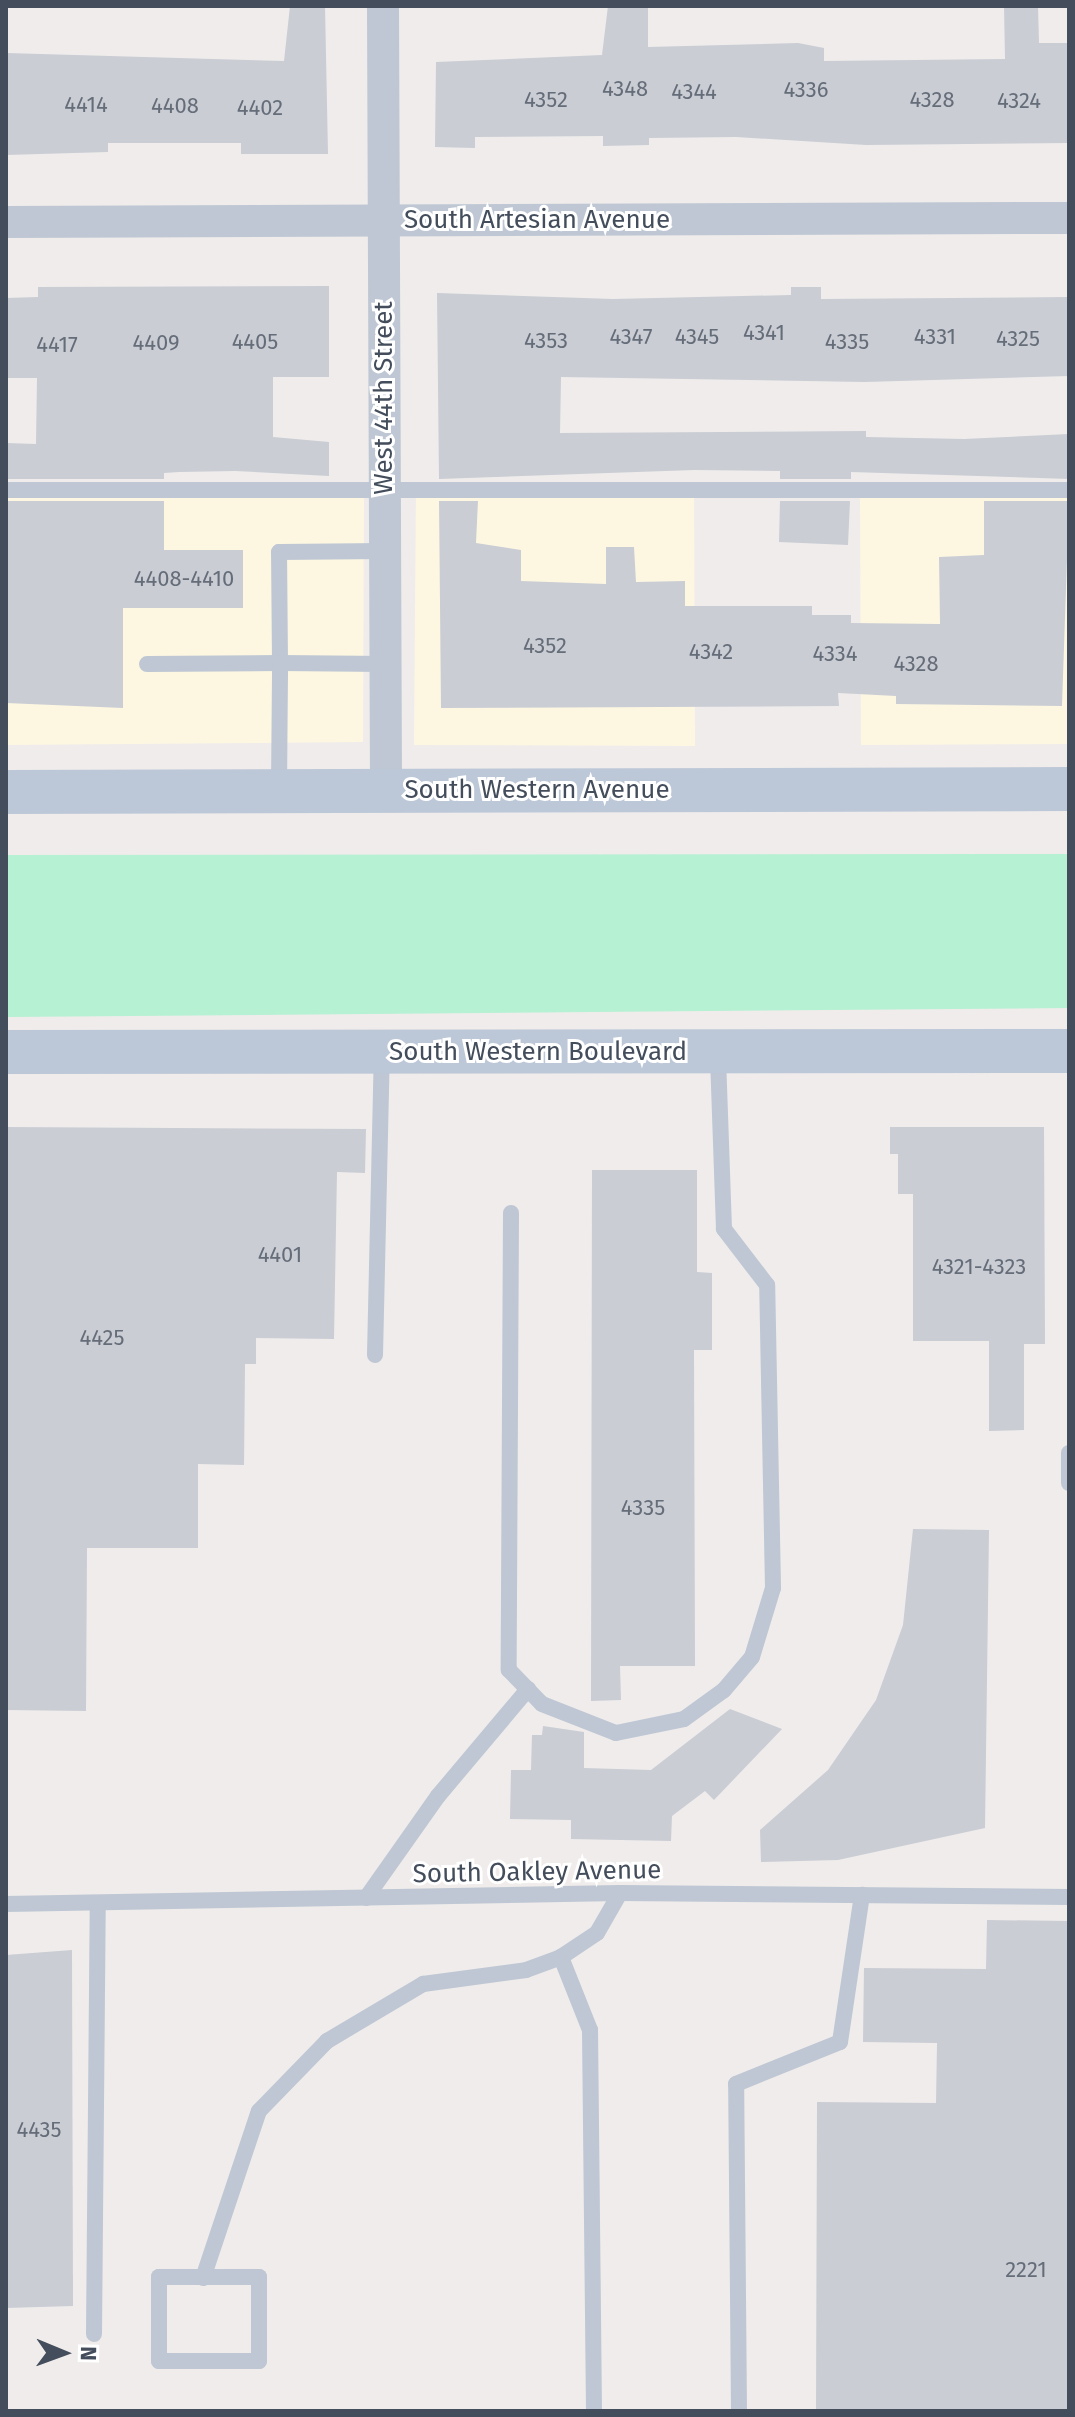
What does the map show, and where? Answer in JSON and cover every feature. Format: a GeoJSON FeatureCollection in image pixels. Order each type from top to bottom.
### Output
{"type":"FeatureCollection","features":[{"type":"Feature","properties":{"kind":"main road","name":"South Western Avenue"},"geometry":{"type":"LineString","coordinates":[[6,792],[1069,789]]}},
{"type":"Feature","properties":{"kind":"main road","name":"South Western Boulevard"},"geometry":{"type":"LineString","coordinates":[[6,1052],[1069,1051]]}},
{"type":"Feature","properties":{"kind":"street","name":"West 44th Street"},"geometry":{"type":"LineString","coordinates":[[383,6],[386,791]]}},
{"type":"Feature","properties":{"kind":"street","name":"South Artesian Avenue"},"geometry":{"type":"LineString","coordinates":[[6,222],[1069,218]]}},
{"type":"Feature","properties":{"kind":"lane"},"geometry":{"type":"LineString","coordinates":[[6,490],[384,487],[1069,490]]}},
{"type":"Feature","properties":{"kind":"lane"},"geometry":{"type":"LineString","coordinates":[[279,791],[279,552],[385,551]]}},
{"type":"Feature","properties":{"kind":"lane"},"geometry":{"type":"LineString","coordinates":[[147,664],[385,664]]}},
{"type":"Feature","properties":{"kind":"lane"},"geometry":{"type":"LineString","coordinates":[[511,1213],[509,1670],[542,1704],[616,1733],[684,1719],[724,1690],[752,1657],[773,1588],[767,1285],[724,1229],[718,1051]]}},
{"type":"Feature","properties":{"kind":"lane"},"geometry":{"type":"LineString","coordinates":[[375,1355],[382,1052]]}},
{"type":"Feature","properties":{"kind":"lane"},"geometry":{"type":"LineString","coordinates":[[1069,1453],[1069,1483]]}},
{"type":"Feature","properties":{"kind":"lane"},"geometry":{"type":"LineString","coordinates":[[366,1898],[438,1796],[528,1689]]}},
{"type":"Feature","properties":{"kind":"lane"},"geometry":{"type":"LineString","coordinates":[[203,2278],[259,2111],[327,2041],[423,1984],[526,1970],[561,1957],[597,1933],[620,1893]]}},
{"type":"Feature","properties":{"kind":"lane","name":"South Oakley Avenue"},"geometry":{"type":"LineString","coordinates":[[6,1904],[620,1893],[1069,1897]]}},
{"type":"Feature","properties":{"kind":"lane"},"geometry":{"type":"LineString","coordinates":[[739,2411],[736,2084],[840,2042],[862,1895]]}},
{"type":"Feature","properties":{"kind":"lane"},"geometry":{"type":"LineString","coordinates":[[94,2334],[98,1904]]}},
{"type":"Feature","properties":{"kind":"lane"},"geometry":{"type":"LineString","coordinates":[[561,1957],[590,2030],[594,2411]]}},
{"type":"Feature","properties":{"kind":"lane"},"geometry":{"type":"LineString","coordinates":[[159,2277],[203,2278],[259,2277],[259,2361],[159,2361],[159,2277]]}},
{"type":"Feature","properties":{"kind":"shaded area"},"geometry":{"type":"Polygon","coordinates":[[[694,486],[695,746],[414,745],[416,487],[694,486]]]}},
{"type":"Feature","properties":{"kind":"shaded area"},"geometry":{"type":"Polygon","coordinates":[[[364,487],[363,742],[6,745],[6,490],[364,487]]]}},
{"type":"Feature","properties":{"kind":"shaded area"},"geometry":{"type":"Polygon","coordinates":[[[1069,490],[1069,744],[861,745],[860,491],[1069,490]]]}},
{"type":"Feature","properties":{"kind":"green space"},"geometry":{"type":"Polygon","coordinates":[[[1069,854],[1069,1008],[6,1017],[6,855],[1069,854]]]}},
{"type":"Feature","properties":{"kind":"building"},"geometry":{"type":"Polygon","coordinates":[[[290,6],[325,6],[328,154],[241,154],[241,143],[108,143],[108,152],[6,155],[6,53],[284,61],[290,6]]]}},
{"type":"Feature","properties":{"kind":"building"},"geometry":{"type":"Polygon","coordinates":[[[608,6],[648,6],[648,47],[798,43],[824,48],[824,61],[1005,59],[1004,6],[1038,6],[1039,43],[1069,43],[1069,143],[866,145],[736,137],[649,138],[649,145],[603,146],[603,136],[475,137],[475,148],[435,147],[436,62],[602,55],[608,6]]]}},
{"type":"Feature","properties":{"kind":"building"},"geometry":{"type":"Polygon","coordinates":[[[329,286],[329,377],[273,377],[273,437],[329,442],[329,476],[235,471],[164,473],[164,479],[6,479],[6,443],[36,444],[37,378],[6,378],[6,298],[38,297],[38,287],[329,286]]]}},
{"type":"Feature","properties":{"kind":"building"},"geometry":{"type":"Polygon","coordinates":[[[791,287],[821,287],[821,299],[1069,297],[1069,376],[865,382],[561,377],[560,433],[866,431],[866,437],[964,439],[1069,434],[1069,479],[851,472],[851,479],[780,479],[780,471],[694,470],[439,479],[437,293],[613,299],[791,295],[791,287]]]}},
{"type":"Feature","properties":{"kind":"building"},"geometry":{"type":"Polygon","coordinates":[[[6,501],[164,501],[164,550],[243,550],[243,608],[123,608],[123,708],[6,703],[6,501]]]}},
{"type":"Feature","properties":{"kind":"building"},"geometry":{"type":"Polygon","coordinates":[[[439,501],[478,501],[476,543],[521,550],[521,581],[606,584],[606,547],[634,547],[636,582],[685,581],[685,606],[812,606],[812,615],[851,615],[851,623],[940,624],[939,557],[984,555],[984,501],[1069,501],[1062,706],[896,704],[896,696],[838,693],[839,706],[441,708],[439,501]]]}},
{"type":"Feature","properties":{"kind":"building"},"geometry":{"type":"Polygon","coordinates":[[[780,501],[850,501],[848,545],[779,542],[780,501]]]}},
{"type":"Feature","properties":{"kind":"building"},"geometry":{"type":"Polygon","coordinates":[[[6,1127],[366,1129],[365,1173],[337,1172],[334,1339],[256,1338],[256,1364],[245,1364],[244,1465],[198,1464],[198,1548],[87,1548],[86,1711],[6,1710],[6,1127]]]}},
{"type":"Feature","properties":{"kind":"building"},"geometry":{"type":"Polygon","coordinates":[[[890,1127],[1044,1127],[1045,1344],[1024,1344],[1024,1430],[989,1431],[989,1341],[913,1341],[913,1194],[898,1194],[898,1154],[890,1154],[890,1127]]]}},
{"type":"Feature","properties":{"kind":"building"},"geometry":{"type":"Polygon","coordinates":[[[592,1170],[697,1170],[697,1272],[712,1273],[712,1350],[694,1350],[695,1666],[620,1666],[621,1700],[591,1701],[592,1170]]]}},
{"type":"Feature","properties":{"kind":"building"},"geometry":{"type":"Polygon","coordinates":[[[913,1529],[989,1530],[985,1828],[838,1860],[761,1862],[760,1830],[828,1770],[876,1700],[903,1625],[913,1529]]]}},
{"type":"Feature","properties":{"kind":"building"},"geometry":{"type":"Polygon","coordinates":[[[730,1709],[782,1729],[714,1800],[705,1791],[672,1816],[671,1841],[571,1839],[571,1820],[510,1819],[511,1770],[531,1770],[532,1735],[542,1735],[543,1726],[584,1732],[584,1768],[651,1770],[730,1709]]]}},
{"type":"Feature","properties":{"kind":"building"},"geometry":{"type":"Polygon","coordinates":[[[987,1920],[1069,1921],[1069,2411],[816,2411],[817,2102],[936,2103],[937,2043],[863,2042],[864,1968],[986,1969],[987,1920]]]}},
{"type":"Feature","properties":{"kind":"building"},"geometry":{"type":"Polygon","coordinates":[[[72,1950],[73,2306],[6,2308],[6,1955],[72,1950]]]}}]}
